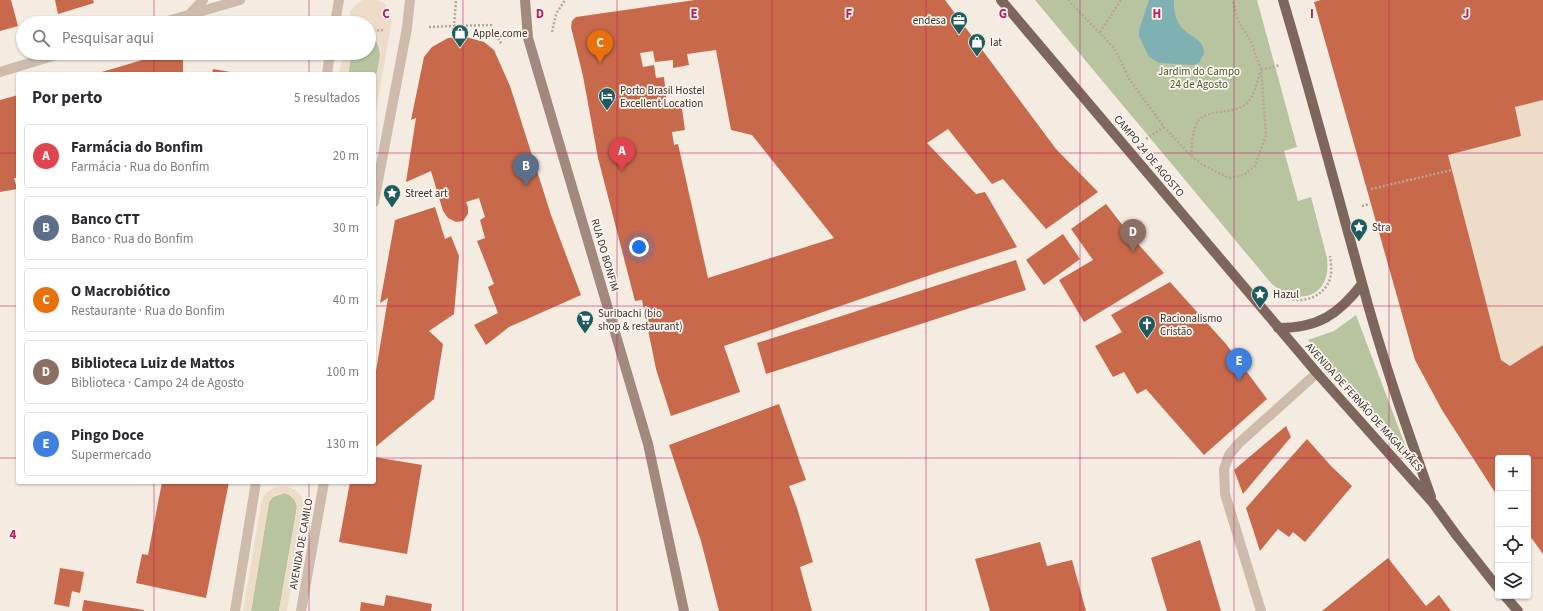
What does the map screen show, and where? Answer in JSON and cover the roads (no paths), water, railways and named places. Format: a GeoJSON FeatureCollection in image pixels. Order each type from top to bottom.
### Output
{"type":"FeatureCollection","features":[{"type":"Feature","properties":{"kind":"main road","name":"RUA DO BONFIM"},"geometry":{"type":"LineString","coordinates":[[524,0],[528,38],[648,444],[684,611]]}},
{"type":"Feature","properties":{"kind":"main road","name":"CAMPO 24 DE AGOSTO"},"geometry":{"type":"LineString","coordinates":[[1001,0],[1278,328]]}},
{"type":"Feature","properties":{"kind":"main road"},"geometry":{"type":"LineString","coordinates":[[1278,328],[1298,328],[1317,323],[1334,314],[1349,301],[1362,284],[1315,105],[1283,0]]}},
{"type":"Feature","properties":{"kind":"main road","name":"AVENIDA DE FERNÃO DE MAGALHÃES"},"geometry":{"type":"LineString","coordinates":[[1362,284],[1401,411],[1432,502]]}},
{"type":"Feature","properties":{"kind":"main road","name":"AVENIDA DE FERNÃO DE MAGALHÃES"},"geometry":{"type":"LineString","coordinates":[[1278,328],[1432,502],[1495,584]]}},
{"type":"Feature","properties":{"kind":"main road"},"geometry":{"type":"LineString","coordinates":[[1508,599],[1518,611]]}},
{"type":"Feature","properties":{"kind":"street"},"geometry":{"type":"LineString","coordinates":[[190,14],[203,0]]}},
{"type":"Feature","properties":{"kind":"street"},"geometry":{"type":"LineString","coordinates":[[184,16],[240,0]]}},
{"type":"Feature","properties":{"kind":"street"},"geometry":{"type":"LineString","coordinates":[[336,16],[339,0]]}},
{"type":"Feature","properties":{"kind":"street"},"geometry":{"type":"LineString","coordinates":[[376,191],[407,28],[410,0]]}},
{"type":"Feature","properties":{"kind":"street"},"geometry":{"type":"LineString","coordinates":[[0,72],[40,60]]}},
{"type":"Feature","properties":{"kind":"street"},"geometry":{"type":"LineString","coordinates":[[327,72],[329,60]]}},
{"type":"Feature","properties":{"kind":"street"},"geometry":{"type":"LineString","coordinates":[[1260,611],[1225,494],[1224,469],[1229,455],[1239,443],[1317,373]]}},
{"type":"Feature","properties":{"kind":"street"},"geometry":{"type":"LineString","coordinates":[[235,611],[256,484]]}},
{"type":"Feature","properties":{"kind":"street","name":"AVENIDA DE CAMILO"},"geometry":{"type":"LineString","coordinates":[[301,611],[324,484]]}},
{"type":"Feature","properties":{"kind":"water"},"geometry":{"type":"Polygon","coordinates":[[[1149,0],[1174,0],[1178,23],[1186,32],[1197,39],[1202,45],[1204,54],[1199,63],[1193,65],[1159,63],[1149,57],[1139,36],[1139,30],[1149,0]]]}},
{"type":"Feature","properties":{"kind":"place","name":"endesa"},"geometry":{"type":"Point","coordinates":[959,35]}},
{"type":"Feature","properties":{"kind":"place","name":"Apple.come"},"geometry":{"type":"Point","coordinates":[460,48]}},
{"type":"Feature","properties":{"kind":"place","name":"Iat"},"geometry":{"type":"Point","coordinates":[977,57]}},
{"type":"Feature","properties":{"kind":"place","name":"O Macrobiótico"},"geometry":{"type":"Point","coordinates":[600,63]}},
{"type":"Feature","properties":{"kind":"place","name":"Porto Brasil Hostel Excellent Location"},"geometry":{"type":"Point","coordinates":[607,111]}},
{"type":"Feature","properties":{"kind":"place","name":"Farmácia do Bonfim"},"geometry":{"type":"Point","coordinates":[622,171]}},
{"type":"Feature","properties":{"kind":"place","name":"Banco CTT"},"geometry":{"type":"Point","coordinates":[526,186]}},
{"type":"Feature","properties":{"kind":"place","name":"Street art"},"geometry":{"type":"Point","coordinates":[392,208]}},
{"type":"Feature","properties":{"kind":"place","name":"Stra"},"geometry":{"type":"Point","coordinates":[1359,242]}},
{"type":"Feature","properties":{"kind":"place","name":"Biblioteca Luiz de Mattos"},"geometry":{"type":"Point","coordinates":[1133,252]}},
{"type":"Feature","properties":{"kind":"place","name":"Hazul"},"geometry":{"type":"Point","coordinates":[1260,309]}},
{"type":"Feature","properties":{"kind":"place","name":"Suribachi (bio shop & restaurant)"},"geometry":{"type":"Point","coordinates":[585,334]}},
{"type":"Feature","properties":{"kind":"place","name":"Racionalismo Cristão"},"geometry":{"type":"Point","coordinates":[1147,339]}},
{"type":"Feature","properties":{"kind":"place","name":"Pingo Doce"},"geometry":{"type":"Point","coordinates":[1239,381]}},
{"type":"Feature","properties":{"kind":"park label","name":"Jardim do Campo 24 de Agosto"},"geometry":{"type":"Point","coordinates":[1199,77]}}]}
